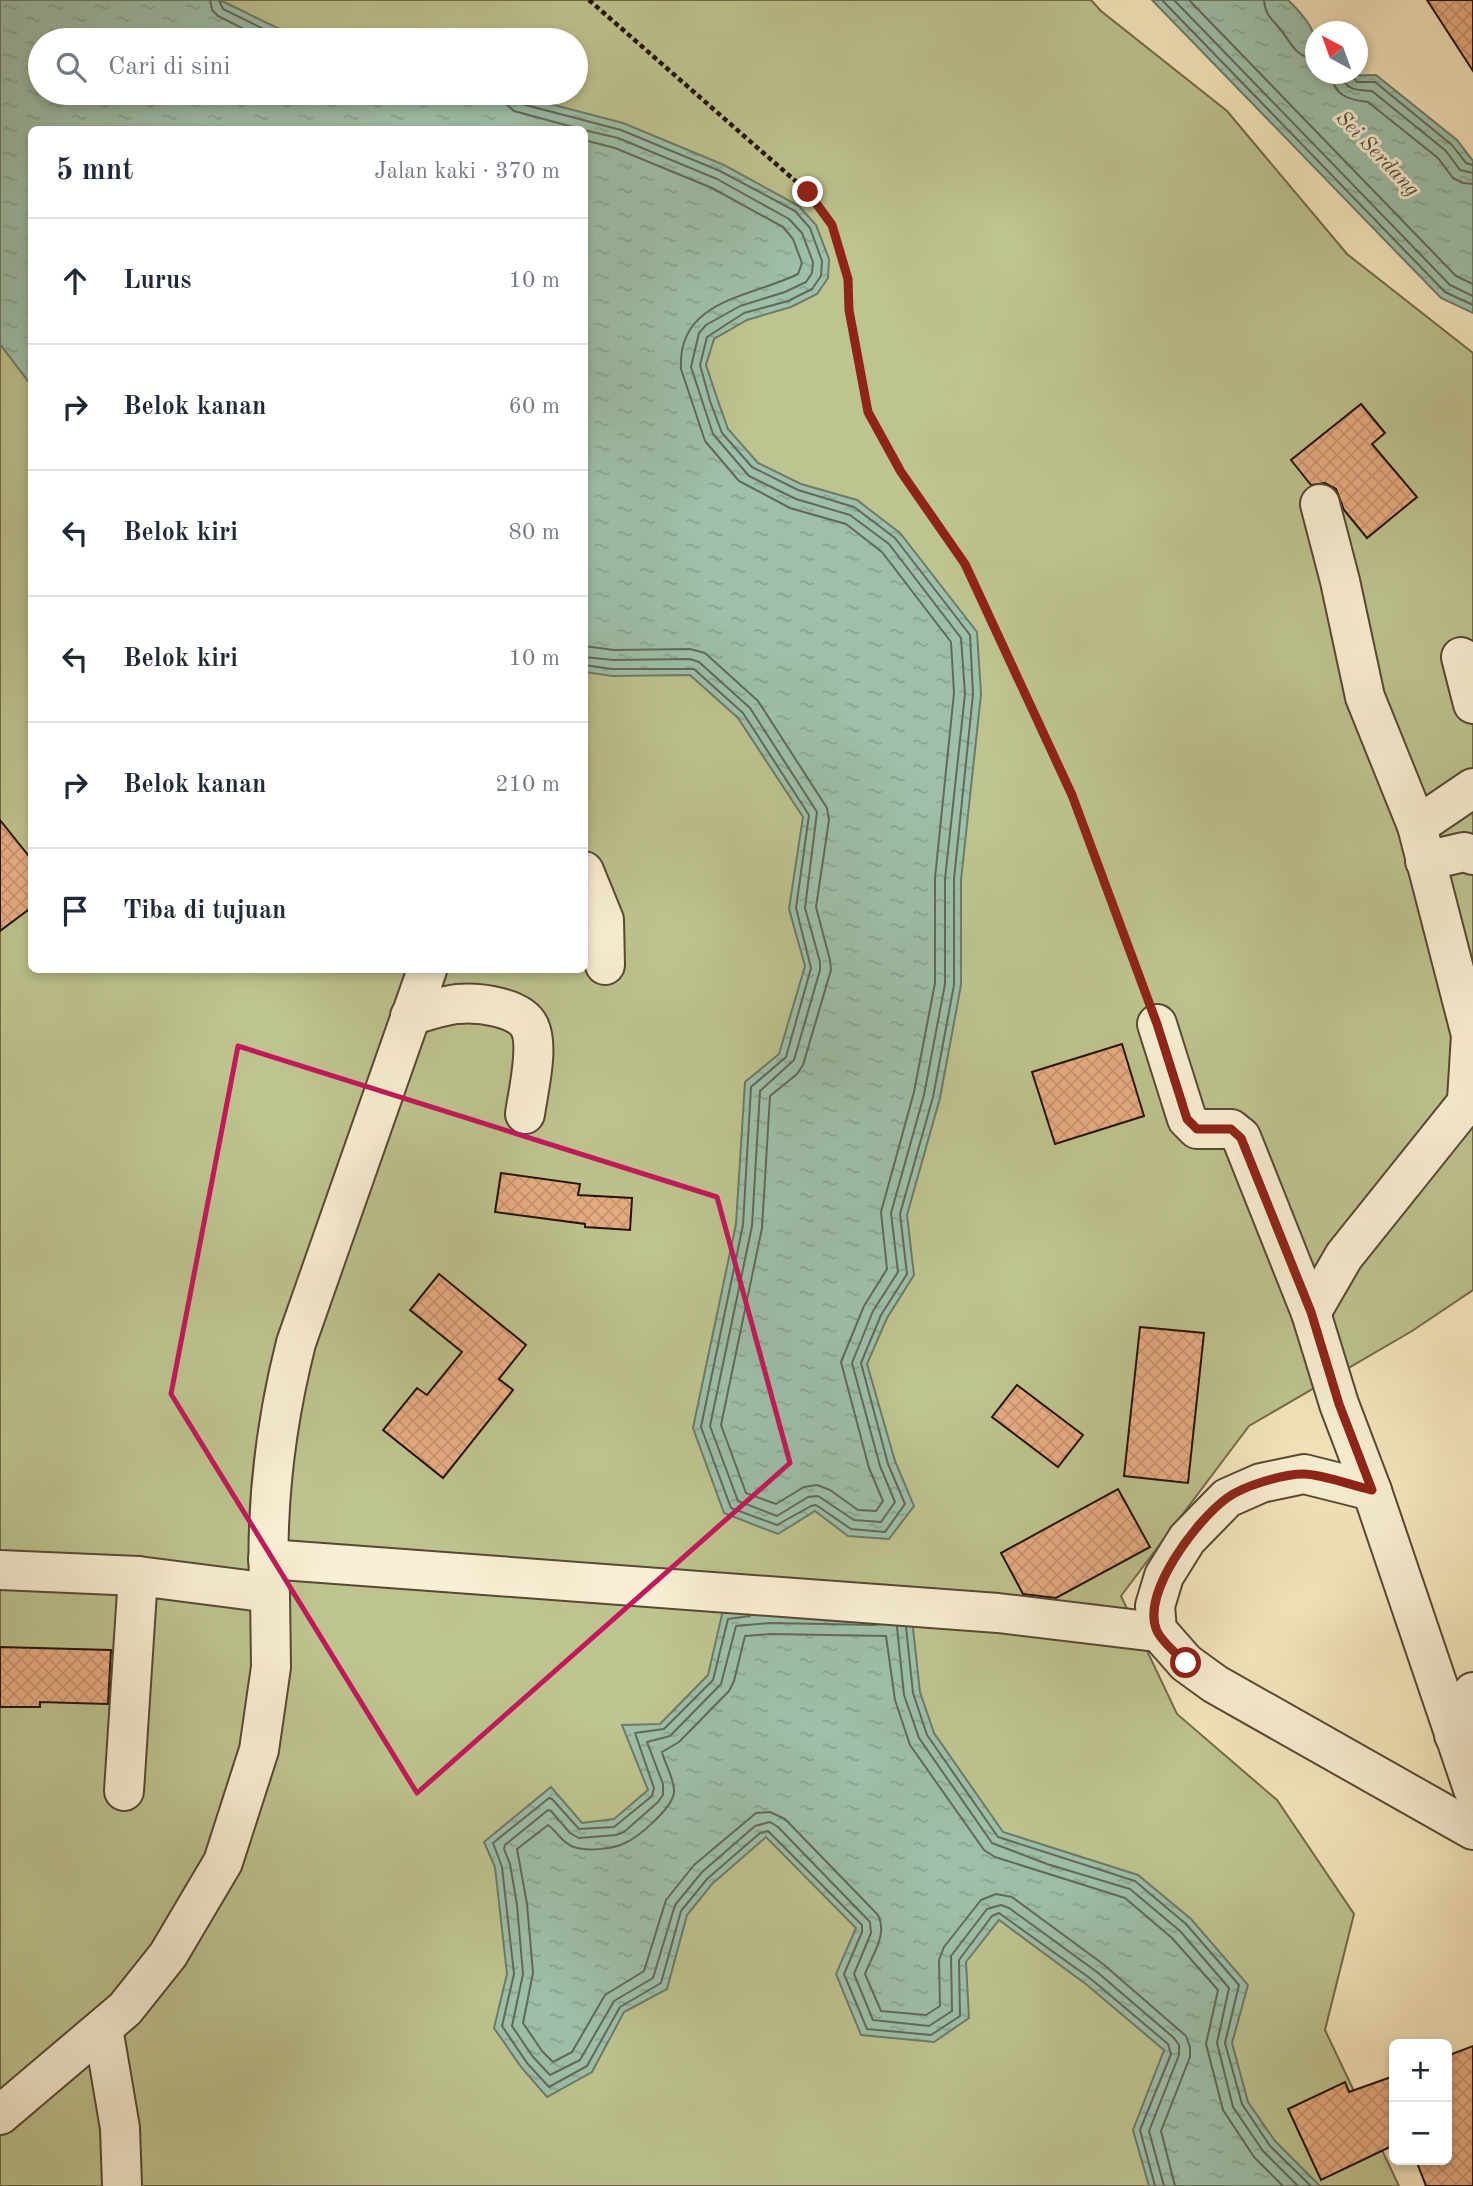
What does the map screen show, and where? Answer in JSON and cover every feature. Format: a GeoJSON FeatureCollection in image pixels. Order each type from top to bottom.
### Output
{"type":"FeatureCollection","features":[{"type":"Feature","properties":{"kind":"street"},"geometry":{"type":"LineString","coordinates":[[1311,1312],[1344,1256],[1470,1098],[1472,1035],[1421,844],[1365,697],[1320,504]]}},
{"type":"Feature","properties":{"kind":"street"},"geometry":{"type":"LineString","coordinates":[[1461,657],[1473,704]]}},
{"type":"Feature","properties":{"kind":"street"},"geometry":{"type":"LineString","coordinates":[[1421,844],[1473,788]]}},
{"type":"Feature","properties":{"kind":"street"},"geometry":{"type":"LineString","coordinates":[[1421,844],[1473,855]]}},
{"type":"Feature","properties":{"kind":"street"},"geometry":{"type":"LineString","coordinates":[[588,881],[604,920],[605,965]]}},
{"type":"Feature","properties":{"kind":"street"},"geometry":{"type":"LineString","coordinates":[[0,2115],[125,2009],[168,1955],[223,1861],[259,1750],[271,1667],[269,1576],[274,1451],[284,1391],[293,1355],[426,973]]}},
{"type":"Feature","properties":{"kind":"street"},"geometry":{"type":"LineString","coordinates":[[410,1016],[460,1004],[507,1009],[523,1016],[531,1029],[533,1045],[525,1114]]}},
{"type":"Feature","properties":{"kind":"street"},"geometry":{"type":"LineString","coordinates":[[1157,1024],[1187,1119],[1197,1129],[1231,1129],[1241,1138],[1311,1312],[1339,1404],[1372,1490],[1473,1789]]}},
{"type":"Feature","properties":{"kind":"street"},"geometry":{"type":"LineString","coordinates":[[1372,1490],[1304,1474],[1261,1483],[1227,1498],[1187,1539],[1164,1576],[1155,1606],[1157,1630],[1186,1663],[1215,1684],[1473,1830]]}},
{"type":"Feature","properties":{"kind":"street"},"geometry":{"type":"LineString","coordinates":[[0,1570],[138,1576],[269,1576],[998,1613],[1157,1630]]}},
{"type":"Feature","properties":{"kind":"street"},"geometry":{"type":"LineString","coordinates":[[124,1791],[138,1576]]}},
{"type":"Feature","properties":{"kind":"street"},"geometry":{"type":"LineString","coordinates":[[1454,1735],[1462,1707],[1473,1692]]}},
{"type":"Feature","properties":{"kind":"street"},"geometry":{"type":"LineString","coordinates":[[103,2028],[120,2128],[122,2186]]}},
{"type":"Feature","properties":{"kind":"path"},"geometry":{"type":"LineString","coordinates":[[589,0],[808,192],[832,225],[848,279],[849,310],[868,412],[901,472],[965,564],[1072,795],[1157,1024]]}},
{"type":"Feature","properties":{"kind":"highlighted area"},"geometry":{"type":"Polygon","coordinates":[[[238,1046],[717,1197],[790,1463],[417,1793],[171,1394],[238,1046]]]}},
{"type":"Feature","properties":{"kind":"shaded area"},"geometry":{"type":"Polygon","coordinates":[[[0,0],[1091,0],[1101,11],[1227,111],[1347,254],[1473,353],[1473,1290],[1412,1331],[1249,1426],[1121,1596],[1177,1714],[1277,1800],[1354,1914],[1325,2030],[1399,2186],[0,2186],[0,0]]]}},
{"type":"Feature","properties":{"kind":"water"},"geometry":{"type":"Polygon","coordinates":[[[0,0],[220,0],[277,28],[28,28],[28,105],[554,105],[623,123],[724,165],[799,206],[816,225],[829,259],[828,278],[817,294],[791,307],[747,320],[714,339],[706,365],[717,398],[728,429],[758,463],[801,484],[857,500],[900,533],[977,632],[981,694],[961,880],[961,985],[940,1098],[907,1215],[914,1275],[887,1318],[867,1364],[895,1461],[914,1506],[889,1539],[848,1536],[815,1511],[778,1534],[724,1513],[693,1428],[736,1224],[745,1082],[779,1054],[805,966],[789,909],[803,817],[738,718],[690,675],[612,676],[588,672],[588,126],[28,126],[28,381],[0,344],[0,0]]]}},
{"type":"Feature","properties":{"kind":"water","name":"Sei Serdang"},"geometry":{"type":"Polygon","coordinates":[[[1152,0],[1288,0],[1307,21],[1305,21],[1305,84],[1368,84],[1368,75],[1376,75],[1457,140],[1473,161],[1473,313],[1441,298],[1152,0]]]}},
{"type":"Feature","properties":{"kind":"water"},"geometry":{"type":"Polygon","coordinates":[[[723,1610],[911,1610],[920,1692],[934,1733],[1003,1832],[1138,1875],[1191,1919],[1248,1985],[1232,2043],[1248,2102],[1275,2141],[1320,2186],[1149,2186],[1133,2130],[1164,2050],[1087,1985],[999,1920],[966,1962],[969,2018],[934,2042],[861,2035],[836,1974],[856,1928],[766,1837],[712,1884],[687,1915],[667,1989],[624,2012],[592,2072],[547,2097],[521,2067],[494,2028],[507,1974],[495,1867],[484,1842],[551,1787],[582,1823],[614,1819],[648,1790],[622,1725],[660,1724],[708,1675],[723,1610]]]}},
{"type":"Feature","properties":{"kind":"building"},"geometry":{"type":"Polygon","coordinates":[[[1427,0],[1473,0],[1473,71],[1427,0]]]}},
{"type":"Feature","properties":{"kind":"building"},"geometry":{"type":"Polygon","coordinates":[[[1361,404],[1385,433],[1372,444],[1417,497],[1367,538],[1344,510],[1336,489],[1325,483],[1311,485],[1291,460],[1361,404]]]}},
{"type":"Feature","properties":{"kind":"building"},"geometry":{"type":"Polygon","coordinates":[[[0,820],[28,855],[28,910],[0,931],[0,820]]]}},
{"type":"Feature","properties":{"kind":"building"},"geometry":{"type":"Polygon","coordinates":[[[1122,1044],[1144,1116],[1055,1144],[1032,1072],[1122,1044]]]}},
{"type":"Feature","properties":{"kind":"building"},"geometry":{"type":"Polygon","coordinates":[[[501,1173],[580,1184],[578,1195],[632,1198],[630,1230],[585,1227],[585,1224],[495,1212],[501,1173]]]}},
{"type":"Feature","properties":{"kind":"building"},"geometry":{"type":"Polygon","coordinates":[[[439,1274],[526,1345],[499,1379],[513,1390],[443,1478],[383,1430],[417,1388],[427,1395],[462,1352],[410,1310],[439,1274]]]}},
{"type":"Feature","properties":{"kind":"building"},"geometry":{"type":"Polygon","coordinates":[[[1140,1327],[1204,1333],[1188,1483],[1124,1476],[1140,1327]]]}},
{"type":"Feature","properties":{"kind":"building"},"geometry":{"type":"Polygon","coordinates":[[[1017,1385],[1083,1435],[1058,1467],[992,1417],[1017,1385]]]}},
{"type":"Feature","properties":{"kind":"building"},"geometry":{"type":"Polygon","coordinates":[[[1118,1489],[1150,1547],[1056,1598],[1023,1594],[1001,1553],[1118,1489]]]}},
{"type":"Feature","properties":{"kind":"building"},"geometry":{"type":"Polygon","coordinates":[[[0,1647],[111,1650],[108,1704],[40,1702],[40,1707],[0,1707],[0,1647]]]}},
{"type":"Feature","properties":{"kind":"building"},"geometry":{"type":"Polygon","coordinates":[[[1473,2046],[1473,2186],[1426,2186],[1418,2165],[1452,2165],[1452,2054],[1473,2046]]]}},
{"type":"Feature","properties":{"kind":"building"},"geometry":{"type":"Polygon","coordinates":[[[1389,2078],[1389,2147],[1321,2180],[1288,2109],[1345,2082],[1349,2092],[1389,2078]]]}},
{"type":"Feature","properties":{"kind":"route"},"geometry":{"type":"LineString","coordinates":[[808,192],[832,225],[848,279],[849,310],[868,412],[901,472],[965,564],[1072,795],[1157,1024],[1187,1119],[1197,1129],[1231,1129],[1241,1138],[1311,1312],[1339,1404],[1372,1490],[1304,1474],[1261,1483],[1227,1498],[1187,1539],[1164,1576],[1155,1606],[1157,1630],[1186,1663]]}}]}
